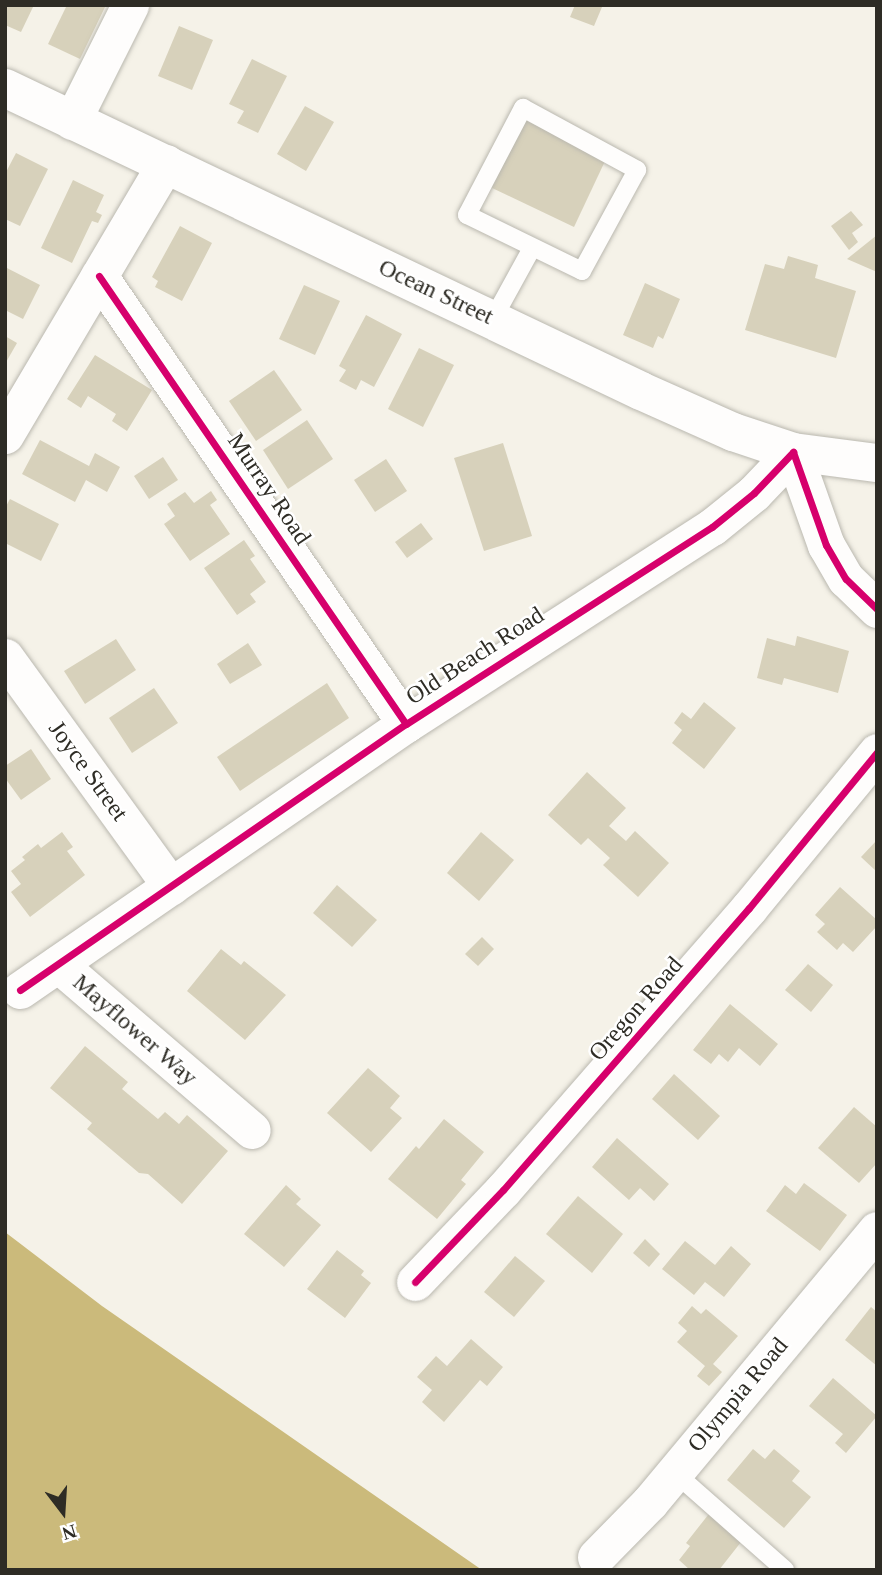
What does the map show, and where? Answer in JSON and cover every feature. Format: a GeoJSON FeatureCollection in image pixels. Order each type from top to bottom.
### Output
{"type":"FeatureCollection","features":[{"type":"Feature","properties":{"kind":"main road","name":"Ocean Street"},"geometry":{"type":"LineString","coordinates":[[5,88],[698,417],[793,452],[877,463]]}},
{"type":"Feature","properties":{"kind":"street"},"geometry":{"type":"LineString","coordinates":[[72,121],[130,5]]}},
{"type":"Feature","properties":{"kind":"street"},"geometry":{"type":"LineString","coordinates":[[5,435],[166,163]]}},
{"type":"Feature","properties":{"kind":"street","name":"Murray Road"},"geometry":{"type":"LineString","coordinates":[[99,276],[406,724]]}},
{"type":"Feature","properties":{"kind":"street"},"geometry":{"type":"LineString","coordinates":[[793,452],[826,545],[846,579],[877,609]]}},
{"type":"Feature","properties":{"kind":"street","name":"Old Beach Road"},"geometry":{"type":"LineString","coordinates":[[172,886],[406,724],[712,527],[754,493],[793,452]]}},
{"type":"Feature","properties":{"kind":"street","name":"Joyce Street"},"geometry":{"type":"LineString","coordinates":[[5,657],[172,886]]}},
{"type":"Feature","properties":{"kind":"street","name":"Oregon Road"},"geometry":{"type":"LineString","coordinates":[[415,1282],[503,1190],[749,908],[877,752]]}},
{"type":"Feature","properties":{"kind":"street","name":"Mayflower Way"},"geometry":{"type":"LineString","coordinates":[[172,886],[58,964],[252,1130]]}},
{"type":"Feature","properties":{"kind":"street"},"geometry":{"type":"LineString","coordinates":[[20,990],[58,964]]}},
{"type":"Feature","properties":{"kind":"street","name":"Olympia Road"},"geometry":{"type":"LineString","coordinates":[[596,1557],[674,1472],[877,1230]]}},
{"type":"Feature","properties":{"kind":"lane"},"geometry":{"type":"LineString","coordinates":[[523,108],[637,170],[582,271],[532,248],[467,215],[523,108]]}},
{"type":"Feature","properties":{"kind":"lane"},"geometry":{"type":"LineString","coordinates":[[493,319],[532,248]]}},
{"type":"Feature","properties":{"kind":"lane"},"geometry":{"type":"LineString","coordinates":[[674,1472],[786,1570]]}},
{"type":"Feature","properties":{"kind":"shaded area"},"geometry":{"type":"Polygon","coordinates":[[[5,1232],[102,1306],[482,1570],[5,1570],[5,1232]]]}},
{"type":"Feature","properties":{"kind":"building"},"geometry":{"type":"Polygon","coordinates":[[[5,5],[34,5],[21,32],[5,25],[5,5]]]}},
{"type":"Feature","properties":{"kind":"building"},"geometry":{"type":"Polygon","coordinates":[[[67,5],[106,5],[80,59],[48,44],[67,5]]]}},
{"type":"Feature","properties":{"kind":"building"},"geometry":{"type":"Polygon","coordinates":[[[575,5],[602,7],[594,26],[570,17],[575,5]]]}},
{"type":"Feature","properties":{"kind":"building"},"geometry":{"type":"Polygon","coordinates":[[[179,26],[213,40],[192,90],[158,76],[179,26]]]}},
{"type":"Feature","properties":{"kind":"building"},"geometry":{"type":"Polygon","coordinates":[[[252,59],[287,76],[258,133],[237,123],[244,111],[229,104],[252,59]]]}},
{"type":"Feature","properties":{"kind":"building"},"geometry":{"type":"Polygon","coordinates":[[[305,106],[334,122],[306,171],[277,154],[305,106]]]}},
{"type":"Feature","properties":{"kind":"building"},"geometry":{"type":"Polygon","coordinates":[[[523,119],[606,159],[574,227],[490,187],[523,119]]]}},
{"type":"Feature","properties":{"kind":"building"},"geometry":{"type":"Polygon","coordinates":[[[16,153],[48,169],[20,226],[5,219],[5,174],[16,153]]]}},
{"type":"Feature","properties":{"kind":"building"},"geometry":{"type":"Polygon","coordinates":[[[73,180],[104,195],[96,212],[102,215],[98,223],[92,221],[72,263],[41,248],[73,180]]]}},
{"type":"Feature","properties":{"kind":"building"},"geometry":{"type":"Polygon","coordinates":[[[851,211],[863,225],[852,233],[858,242],[849,250],[831,226],[851,211]]]}},
{"type":"Feature","properties":{"kind":"building"},"geometry":{"type":"Polygon","coordinates":[[[180,226],[212,243],[182,301],[155,287],[158,281],[152,277],[180,226]]]}},
{"type":"Feature","properties":{"kind":"building"},"geometry":{"type":"Polygon","coordinates":[[[877,235],[877,272],[847,259],[877,235]]]}},
{"type":"Feature","properties":{"kind":"building"},"geometry":{"type":"Polygon","coordinates":[[[788,256],[818,265],[815,278],[856,291],[836,358],[745,330],[765,264],[784,269],[788,256]]]}},
{"type":"Feature","properties":{"kind":"building"},"geometry":{"type":"Polygon","coordinates":[[[5,267],[40,285],[23,319],[5,310],[5,267]]]}},
{"type":"Feature","properties":{"kind":"building"},"geometry":{"type":"Polygon","coordinates":[[[645,283],[680,299],[663,339],[658,336],[653,348],[623,335],[645,283]]]}},
{"type":"Feature","properties":{"kind":"building"},"geometry":{"type":"Polygon","coordinates":[[[304,285],[340,301],[315,355],[279,339],[304,285]]]}},
{"type":"Feature","properties":{"kind":"building"},"geometry":{"type":"Polygon","coordinates":[[[366,315],[402,334],[374,387],[361,380],[356,390],[339,381],[346,370],[339,366],[366,315]]]}},
{"type":"Feature","properties":{"kind":"building"},"geometry":{"type":"Polygon","coordinates":[[[5,336],[17,343],[5,364],[5,336]]]}},
{"type":"Feature","properties":{"kind":"building"},"geometry":{"type":"Polygon","coordinates":[[[419,348],[454,365],[423,427],[388,409],[419,348]]]}},
{"type":"Feature","properties":{"kind":"building"},"geometry":{"type":"Polygon","coordinates":[[[95,355],[152,390],[127,431],[112,421],[116,414],[88,396],[81,408],[67,399],[95,355]]]}},
{"type":"Feature","properties":{"kind":"building"},"geometry":{"type":"Polygon","coordinates":[[[274,370],[302,410],[256,441],[229,401],[274,370]]]}},
{"type":"Feature","properties":{"kind":"building"},"geometry":{"type":"Polygon","coordinates":[[[307,420],[333,459],[288,489],[263,450],[307,420]]]}},
{"type":"Feature","properties":{"kind":"building"},"geometry":{"type":"Polygon","coordinates":[[[40,440],[89,466],[95,453],[120,467],[107,492],[86,480],[75,502],[22,474],[40,440]]]}},
{"type":"Feature","properties":{"kind":"building"},"geometry":{"type":"Polygon","coordinates":[[[503,443],[532,536],[484,551],[454,458],[503,443]]]}},
{"type":"Feature","properties":{"kind":"building"},"geometry":{"type":"Polygon","coordinates":[[[163,457],[178,480],[149,499],[134,476],[163,457]]]}},
{"type":"Feature","properties":{"kind":"building"},"geometry":{"type":"Polygon","coordinates":[[[386,459],[407,491],[375,512],[354,480],[386,459]]]}},
{"type":"Feature","properties":{"kind":"building"},"geometry":{"type":"Polygon","coordinates":[[[211,491],[217,500],[210,505],[230,534],[190,561],[164,524],[175,516],[167,504],[185,492],[194,503],[211,491]]]}},
{"type":"Feature","properties":{"kind":"building"},"geometry":{"type":"Polygon","coordinates":[[[10,499],[59,524],[41,561],[5,543],[5,508],[10,499]]]}},
{"type":"Feature","properties":{"kind":"building"},"geometry":{"type":"Polygon","coordinates":[[[421,523],[433,539],[407,558],[395,542],[421,523]]]}},
{"type":"Feature","properties":{"kind":"building"},"geometry":{"type":"Polygon","coordinates":[[[244,540],[255,556],[250,559],[266,582],[250,594],[256,602],[237,615],[204,568],[244,540]]]}},
{"type":"Feature","properties":{"kind":"building"},"geometry":{"type":"Polygon","coordinates":[[[797,636],[849,651],[838,693],[784,678],[782,685],[757,678],[767,638],[795,646],[797,636]]]}},
{"type":"Feature","properties":{"kind":"building"},"geometry":{"type":"Polygon","coordinates":[[[116,639],[136,670],[85,704],[64,671],[116,639]]]}},
{"type":"Feature","properties":{"kind":"building"},"geometry":{"type":"Polygon","coordinates":[[[248,643],[262,665],[230,684],[217,664],[248,643]]]}},
{"type":"Feature","properties":{"kind":"building"},"geometry":{"type":"Polygon","coordinates":[[[327,683],[349,718],[240,791],[217,757],[327,683]]]}},
{"type":"Feature","properties":{"kind":"building"},"geometry":{"type":"Polygon","coordinates":[[[154,688],[178,723],[132,753],[109,718],[154,688]]]}},
{"type":"Feature","properties":{"kind":"building"},"geometry":{"type":"Polygon","coordinates":[[[704,702],[736,728],[704,769],[672,743],[682,730],[674,723],[682,712],[691,719],[704,702]]]}},
{"type":"Feature","properties":{"kind":"building"},"geometry":{"type":"Polygon","coordinates":[[[31,749],[51,779],[21,800],[5,778],[5,766],[31,749]]]}},
{"type":"Feature","properties":{"kind":"building"},"geometry":{"type":"Polygon","coordinates":[[[587,772],[626,808],[609,826],[626,841],[635,831],[669,863],[638,897],[603,865],[610,858],[588,838],[581,845],[548,815],[587,772]]]}},
{"type":"Feature","properties":{"kind":"building"},"geometry":{"type":"Polygon","coordinates":[[[62,832],[73,847],[67,851],[85,875],[30,917],[11,892],[21,884],[11,871],[25,860],[22,857],[38,844],[41,848],[62,832]]]}},
{"type":"Feature","properties":{"kind":"building"},"geometry":{"type":"Polygon","coordinates":[[[481,832],[514,860],[479,901],[447,873],[481,832]]]}},
{"type":"Feature","properties":{"kind":"building"},"geometry":{"type":"Polygon","coordinates":[[[877,840],[877,872],[861,857],[877,840]]]}},
{"type":"Feature","properties":{"kind":"building"},"geometry":{"type":"Polygon","coordinates":[[[337,885],[377,920],[352,947],[313,913],[337,885]]]}},
{"type":"Feature","properties":{"kind":"building"},"geometry":{"type":"Polygon","coordinates":[[[840,887],[877,920],[877,926],[853,952],[843,943],[837,950],[817,932],[825,924],[815,915],[840,887]]]}},
{"type":"Feature","properties":{"kind":"building"},"geometry":{"type":"Polygon","coordinates":[[[482,937],[494,949],[478,966],[465,954],[482,937]]]}},
{"type":"Feature","properties":{"kind":"building"},"geometry":{"type":"Polygon","coordinates":[[[221,949],[241,965],[244,961],[286,995],[245,1040],[187,991],[221,949]]]}},
{"type":"Feature","properties":{"kind":"building"},"geometry":{"type":"Polygon","coordinates":[[[808,964],[833,985],[811,1012],[785,990],[808,964]]]}},
{"type":"Feature","properties":{"kind":"building"},"geometry":{"type":"Polygon","coordinates":[[[730,1004],[778,1044],[760,1066],[739,1048],[728,1062],[719,1054],[711,1064],[693,1050],[730,1004]]]}},
{"type":"Feature","properties":{"kind":"building"},"geometry":{"type":"Polygon","coordinates":[[[85,1046],[128,1082],[122,1089],[158,1119],[165,1112],[179,1124],[187,1115],[228,1151],[182,1204],[148,1174],[139,1173],[87,1129],[92,1123],[50,1088],[85,1046]]]}},
{"type":"Feature","properties":{"kind":"building"},"geometry":{"type":"Polygon","coordinates":[[[368,1068],[400,1096],[390,1108],[402,1118],[371,1152],[327,1113],[368,1068]]]}},
{"type":"Feature","properties":{"kind":"building"},"geometry":{"type":"Polygon","coordinates":[[[674,1074],[720,1116],[698,1140],[652,1099],[674,1074]]]}},
{"type":"Feature","properties":{"kind":"building"},"geometry":{"type":"Polygon","coordinates":[[[854,1107],[877,1127],[877,1163],[859,1183],[818,1148],[854,1107]]]}},
{"type":"Feature","properties":{"kind":"building"},"geometry":{"type":"Polygon","coordinates":[[[444,1119],[484,1152],[461,1180],[466,1184],[437,1219],[388,1179],[416,1146],[419,1149],[444,1119]]]}},
{"type":"Feature","properties":{"kind":"building"},"geometry":{"type":"Polygon","coordinates":[[[617,1138],[669,1184],[654,1201],[640,1188],[629,1200],[592,1167],[617,1138]]]}},
{"type":"Feature","properties":{"kind":"building"},"geometry":{"type":"Polygon","coordinates":[[[804,1183],[847,1215],[820,1251],[766,1211],[785,1185],[796,1194],[804,1183]]]}},
{"type":"Feature","properties":{"kind":"building"},"geometry":{"type":"Polygon","coordinates":[[[286,1185],[301,1199],[296,1204],[321,1225],[284,1267],[244,1234],[286,1185]]]}},
{"type":"Feature","properties":{"kind":"building"},"geometry":{"type":"Polygon","coordinates":[[[578,1196],[623,1234],[592,1273],[546,1234],[578,1196]]]}},
{"type":"Feature","properties":{"kind":"building"},"geometry":{"type":"Polygon","coordinates":[[[645,1239],[660,1254],[649,1267],[633,1253],[645,1239]]]}},
{"type":"Feature","properties":{"kind":"building"},"geometry":{"type":"Polygon","coordinates":[[[685,1241],[715,1265],[731,1246],[751,1264],[724,1297],[705,1282],[694,1295],[662,1269],[685,1241]]]}},
{"type":"Feature","properties":{"kind":"building"},"geometry":{"type":"Polygon","coordinates":[[[337,1250],[364,1271],[361,1275],[371,1283],[345,1318],[307,1289],[337,1250]]]}},
{"type":"Feature","properties":{"kind":"building"},"geometry":{"type":"Polygon","coordinates":[[[515,1256],[545,1281],[514,1317],[484,1292],[515,1256]]]}},
{"type":"Feature","properties":{"kind":"building"},"geometry":{"type":"Polygon","coordinates":[[[692,1306],[701,1314],[706,1309],[738,1336],[713,1364],[722,1372],[709,1386],[697,1376],[705,1366],[677,1342],[687,1331],[678,1323],[692,1306]]]}},
{"type":"Feature","properties":{"kind":"building"},"geometry":{"type":"Polygon","coordinates":[[[871,1307],[877,1312],[877,1366],[845,1340],[871,1307]]]}},
{"type":"Feature","properties":{"kind":"building"},"geometry":{"type":"Polygon","coordinates":[[[471,1339],[503,1367],[487,1386],[480,1380],[444,1422],[422,1402],[432,1390],[417,1377],[436,1356],[447,1366],[471,1339]]]}},
{"type":"Feature","properties":{"kind":"building"},"geometry":{"type":"Polygon","coordinates":[[[833,1378],[877,1416],[846,1453],[835,1443],[843,1434],[809,1406],[833,1378]]]}},
{"type":"Feature","properties":{"kind":"building"},"geometry":{"type":"Polygon","coordinates":[[[753,1449],[765,1459],[774,1449],[800,1471],[792,1481],[811,1497],[784,1528],[727,1480],[753,1449]]]}},
{"type":"Feature","properties":{"kind":"building"},"geometry":{"type":"Polygon","coordinates":[[[712,1510],[745,1537],[719,1570],[690,1570],[679,1560],[690,1546],[686,1543],[712,1510]]]}},
{"type":"Feature","properties":{"kind":"cycle path"},"geometry":{"type":"LineString","coordinates":[[99,276],[406,724]]}},
{"type":"Feature","properties":{"kind":"cycle path"},"geometry":{"type":"LineString","coordinates":[[20,990],[406,724],[712,527],[754,493],[793,452],[826,545],[846,579],[877,609]]}},
{"type":"Feature","properties":{"kind":"cycle path"},"geometry":{"type":"LineString","coordinates":[[415,1282],[503,1190],[749,908],[877,752]]}}]}
